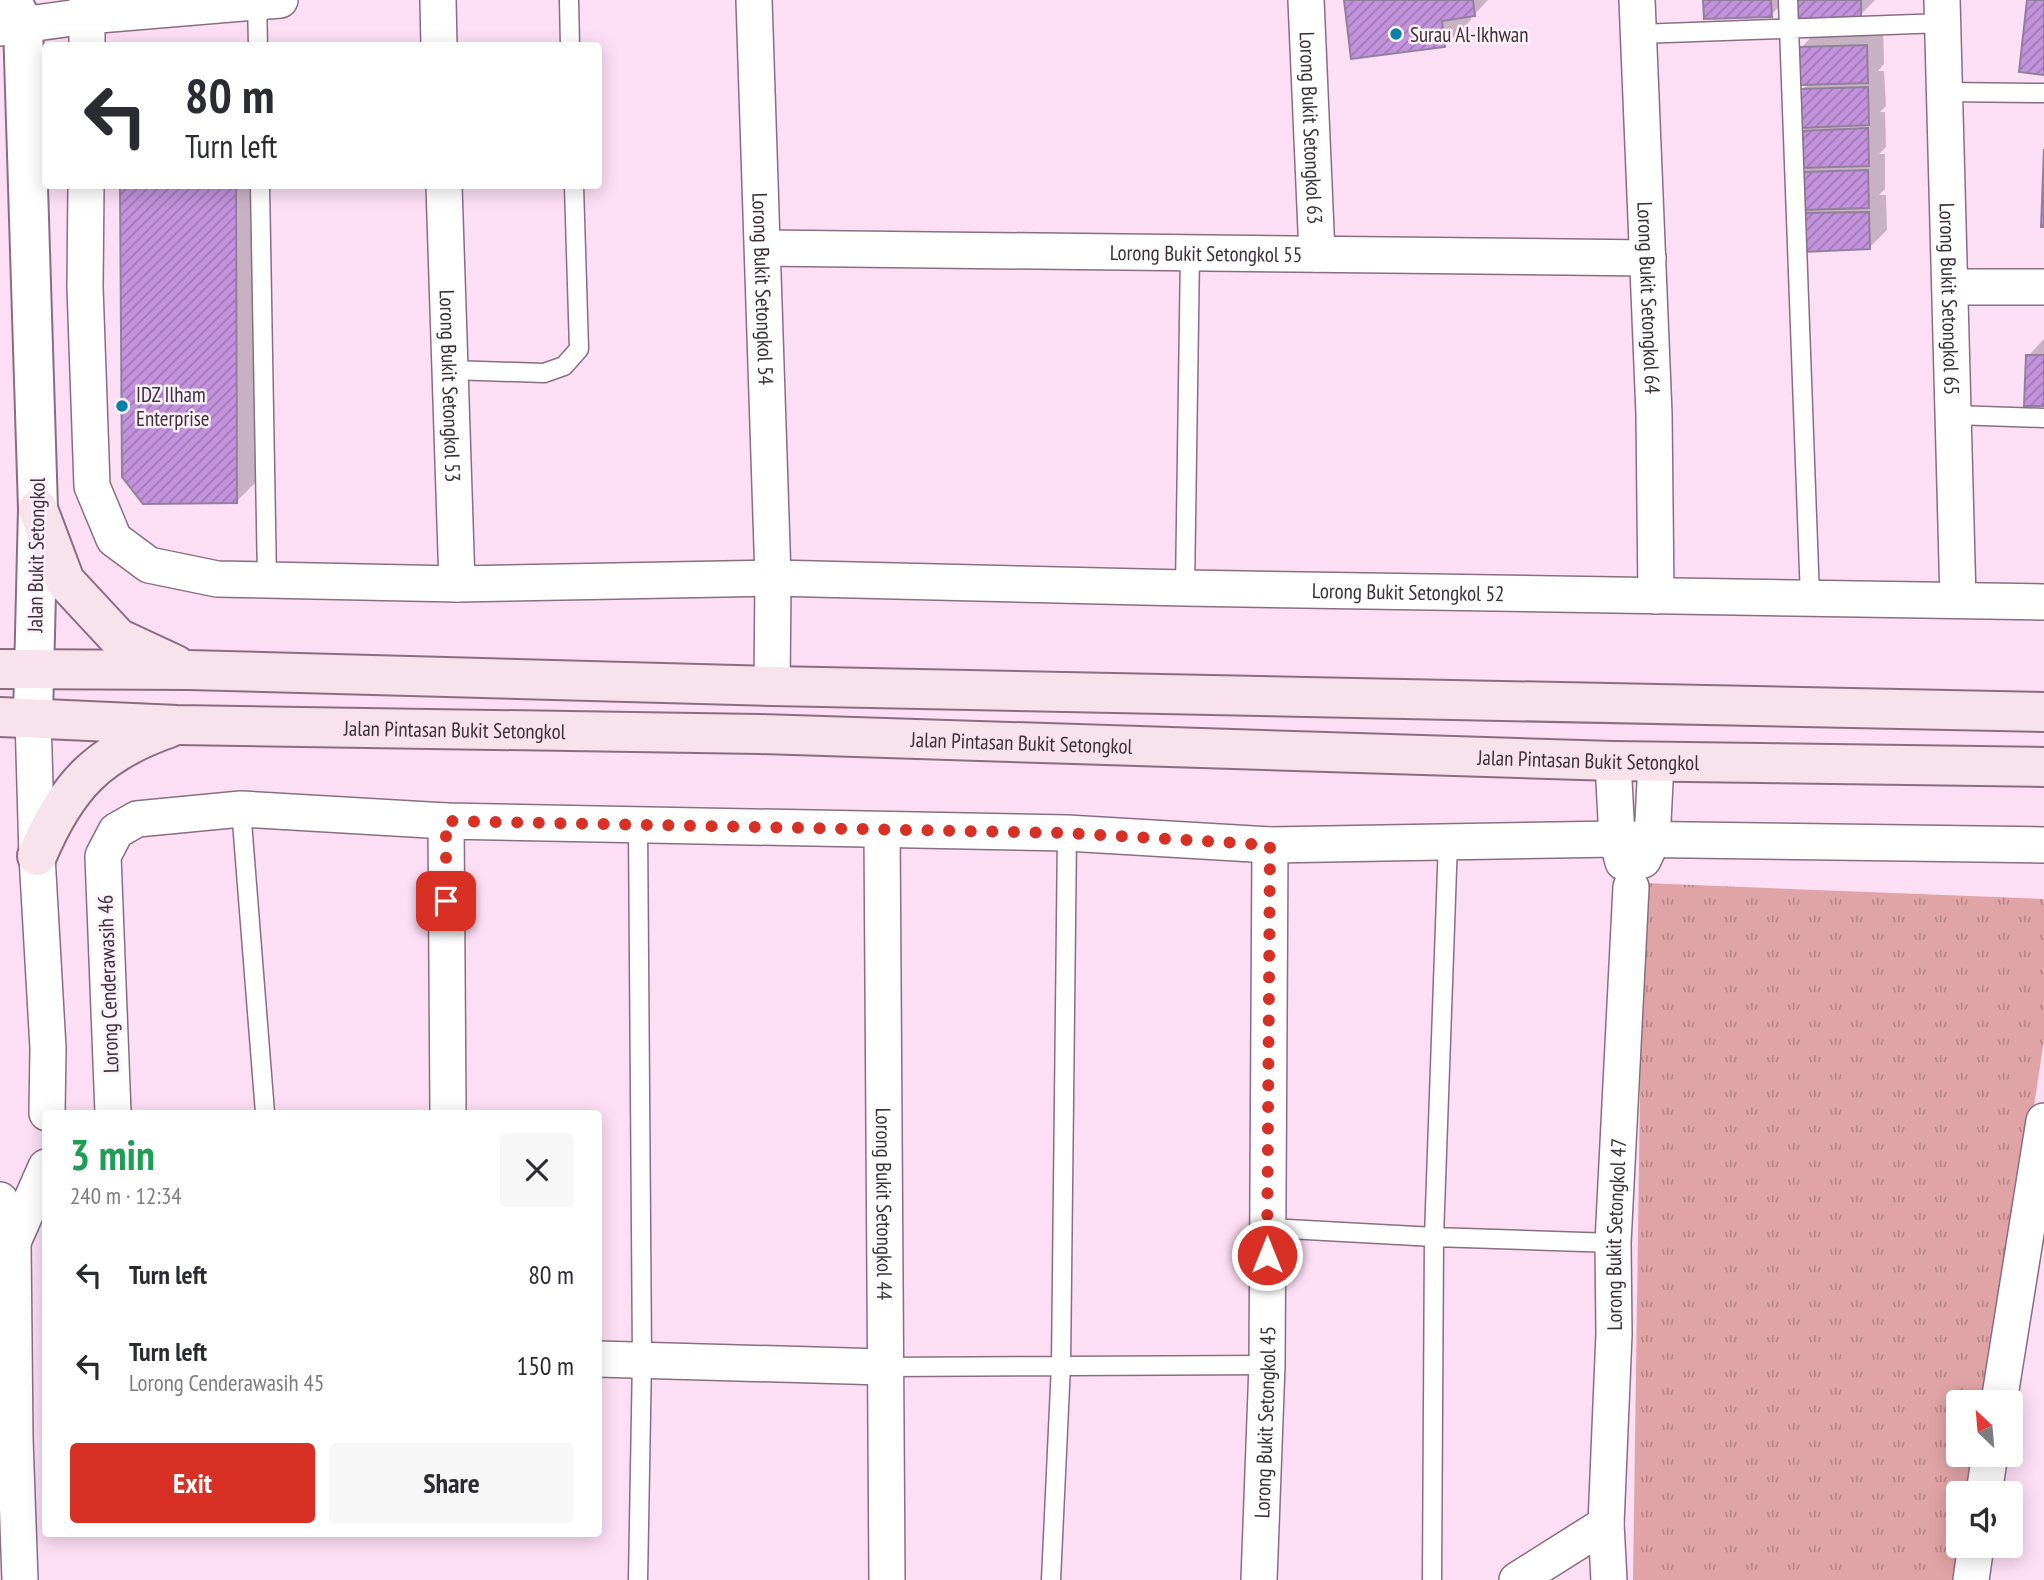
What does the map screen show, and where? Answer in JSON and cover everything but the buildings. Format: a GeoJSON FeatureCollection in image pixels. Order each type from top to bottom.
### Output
{"type":"FeatureCollection","features":[{"type":"Feature","properties":{"kind":"main road"},"geometry":{"type":"LineString","coordinates":[[38,509],[65,581],[118,638],[188,670]]}},
{"type":"Feature","properties":{"kind":"main road"},"geometry":{"type":"LineString","coordinates":[[17,669],[772,671],[2044,712]]}},
{"type":"Feature","properties":{"kind":"main road","name":"Jalan Pintasan Bukit Setongkol"},"geometry":{"type":"LineString","coordinates":[[17,717],[177,725],[760,733],[1613,761],[2044,767]]}},
{"type":"Feature","properties":{"kind":"main road"},"geometry":{"type":"LineString","coordinates":[[37,856],[53,819],[76,786],[105,759],[139,738],[177,725]]}},
{"type":"Feature","properties":{"kind":"street"},"geometry":{"type":"LineString","coordinates":[[438,0],[439,42]]}},
{"type":"Feature","properties":{"kind":"street","name":"Lorong Bukit Setongkol 54"},"geometry":{"type":"LineString","coordinates":[[754,0],[773,593],[772,671]]}},
{"type":"Feature","properties":{"kind":"street","name":"Lorong Bukit Setongkol 63"},"geometry":{"type":"LineString","coordinates":[[1306,0],[1317,254]]}},
{"type":"Feature","properties":{"kind":"street"},"geometry":{"type":"LineString","coordinates":[[12,18],[87,21],[265,1]]}},
{"type":"Feature","properties":{"kind":"street","name":"Lorong Bukit Setongkol 65"},"geometry":{"type":"LineString","coordinates":[[1942,11],[1958,600]]}},
{"type":"Feature","properties":{"kind":"street","name":"Lorong Bukit Setongkol 64"},"geometry":{"type":"LineString","coordinates":[[1638,17],[1654,414],[1656,596]]}},
{"type":"Feature","properties":{"kind":"street","name":"Jalan Bukit Setongkol"},"geometry":{"type":"LineString","coordinates":[[12,18],[38,509],[17,669],[17,717],[37,856],[48,1048],[47,1110]]}},
{"type":"Feature","properties":{"kind":"street","name":"Lorong Bukit Setongkol 52"},"geometry":{"type":"LineString","coordinates":[[86,189],[85,287],[92,486],[114,539],[149,565],[216,579],[773,593],[1185,588],[2044,602]]}},
{"type":"Feature","properties":{"kind":"street","name":"Lorong Bukit Setongkol 53"},"geometry":{"type":"LineString","coordinates":[[444,189],[457,584]]}},
{"type":"Feature","properties":{"kind":"street","name":"Lorong Bukit Setongkol 55"},"geometry":{"type":"LineString","coordinates":[[763,248],[1648,258]]}},
{"type":"Feature","properties":{"kind":"street"},"geometry":{"type":"LineString","coordinates":[[1951,288],[2044,287]]}},
{"type":"Feature","properties":{"kind":"street","name":"Lorong Bukit Setongkol 47"},"geometry":{"type":"LineString","coordinates":[[1609,1580],[1606,1524],[1614,1334],[1613,1243],[1631,887],[1617,839],[1613,761]]}},
{"type":"Feature","properties":{"kind":"street","name":"Lorong Bukit Setongkol 47"},"geometry":{"type":"LineString","coordinates":[[1631,887],[1652,841],[1656,762]]}},
{"type":"Feature","properties":{"kind":"street"},"geometry":{"type":"LineString","coordinates":[[241,809],[446,821],[1067,833],[1270,845],[1617,839],[2044,845]]}},
{"type":"Feature","properties":{"kind":"street","name":"Lorong Cenderawasih 46"},"geometry":{"type":"LineString","coordinates":[[113,1110],[103,856],[116,831],[137,819],[241,809]]}},
{"type":"Feature","properties":{"kind":"street"},"geometry":{"type":"LineString","coordinates":[[446,821],[448,1110]]}},
{"type":"Feature","properties":{"kind":"street","name":"Lorong Bukit Setongkol 44"},"geometry":{"type":"LineString","coordinates":[[882,830],[887,1580]]}},
{"type":"Feature","properties":{"kind":"street","name":"Lorong Bukit Setongkol 45"},"geometry":{"type":"LineString","coordinates":[[1259,1580],[1266,1365],[1270,845]]}},
{"type":"Feature","properties":{"kind":"street"},"geometry":{"type":"LineString","coordinates":[[2001,1390],[2033,1258],[2044,1121]]}},
{"type":"Feature","properties":{"kind":"street"},"geometry":{"type":"LineString","coordinates":[[13,1242],[42,1176]]}},
{"type":"Feature","properties":{"kind":"street"},"geometry":{"type":"LineString","coordinates":[[0,1200],[13,1242],[7,1438],[20,1580]]}},
{"type":"Feature","properties":{"kind":"street"},"geometry":{"type":"LineString","coordinates":[[602,1359],[884,1367]]}},
{"type":"Feature","properties":{"kind":"street"},"geometry":{"type":"LineString","coordinates":[[1517,1580],[1606,1524]]}},
{"type":"Feature","properties":{"kind":"street"},"geometry":{"type":"LineString","coordinates":[[1971,1580],[1974,1558]]}},
{"type":"Feature","properties":{"kind":"lane"},"geometry":{"type":"LineString","coordinates":[[569,0],[570,42]]}},
{"type":"Feature","properties":{"kind":"lane"},"geometry":{"type":"LineString","coordinates":[[1788,0],[1810,598]]}},
{"type":"Feature","properties":{"kind":"lane"},"geometry":{"type":"LineString","coordinates":[[259,42],[265,1]]}},
{"type":"Feature","properties":{"kind":"lane"},"geometry":{"type":"LineString","coordinates":[[1638,17],[1790,29],[1942,11]]}},
{"type":"Feature","properties":{"kind":"lane"},"geometry":{"type":"LineString","coordinates":[[1944,92],[2044,93]]}},
{"type":"Feature","properties":{"kind":"lane"},"geometry":{"type":"LineString","coordinates":[[260,189],[267,580]]}},
{"type":"Feature","properties":{"kind":"lane"},"geometry":{"type":"LineString","coordinates":[[451,370],[544,373],[564,366],[579,349],[574,189]]}},
{"type":"Feature","properties":{"kind":"lane"},"geometry":{"type":"LineString","coordinates":[[1185,588],[1190,253]]}},
{"type":"Feature","properties":{"kind":"lane"},"geometry":{"type":"LineString","coordinates":[[1954,415],[2044,418]]}},
{"type":"Feature","properties":{"kind":"lane"},"geometry":{"type":"LineString","coordinates":[[241,809],[265,1110]]}},
{"type":"Feature","properties":{"kind":"lane"},"geometry":{"type":"LineString","coordinates":[[638,825],[642,1359],[638,1580]]}},
{"type":"Feature","properties":{"kind":"lane"},"geometry":{"type":"LineString","coordinates":[[1051,1580],[1061,1365],[1067,833]]}},
{"type":"Feature","properties":{"kind":"lane"},"geometry":{"type":"LineString","coordinates":[[1432,1580],[1434,1237],[1448,841]]}},
{"type":"Feature","properties":{"kind":"lane"},"geometry":{"type":"LineString","coordinates":[[1268,1228],[1613,1243]]}},
{"type":"Feature","properties":{"kind":"lane"},"geometry":{"type":"LineString","coordinates":[[884,1367],[1266,1365]]}},
{"type":"Feature","properties":{"kind":"green space"},"geometry":{"type":"Polygon","coordinates":[[[1643,883],[2044,899],[2044,1040],[1991,1390],[1946,1390],[1946,1467],[1979,1467],[1977,1481],[1946,1481],[1946,1558],[1966,1558],[1962,1580],[1633,1580],[1643,883]]]}},
{"type":"Feature","properties":{"kind":"place","name":"Surau Al-Ikhwan"},"geometry":{"type":"Point","coordinates":[1396,34]}},
{"type":"Feature","properties":{"kind":"place","name":"IDZ Ilham Enterprise"},"geometry":{"type":"Point","coordinates":[122,406]}},
{"type":"Feature","properties":{"kind":"route"},"geometry":{"type":"LineString","coordinates":[[446,901],[446,821],[1067,833],[1270,845],[1267,1255]]}}]}
